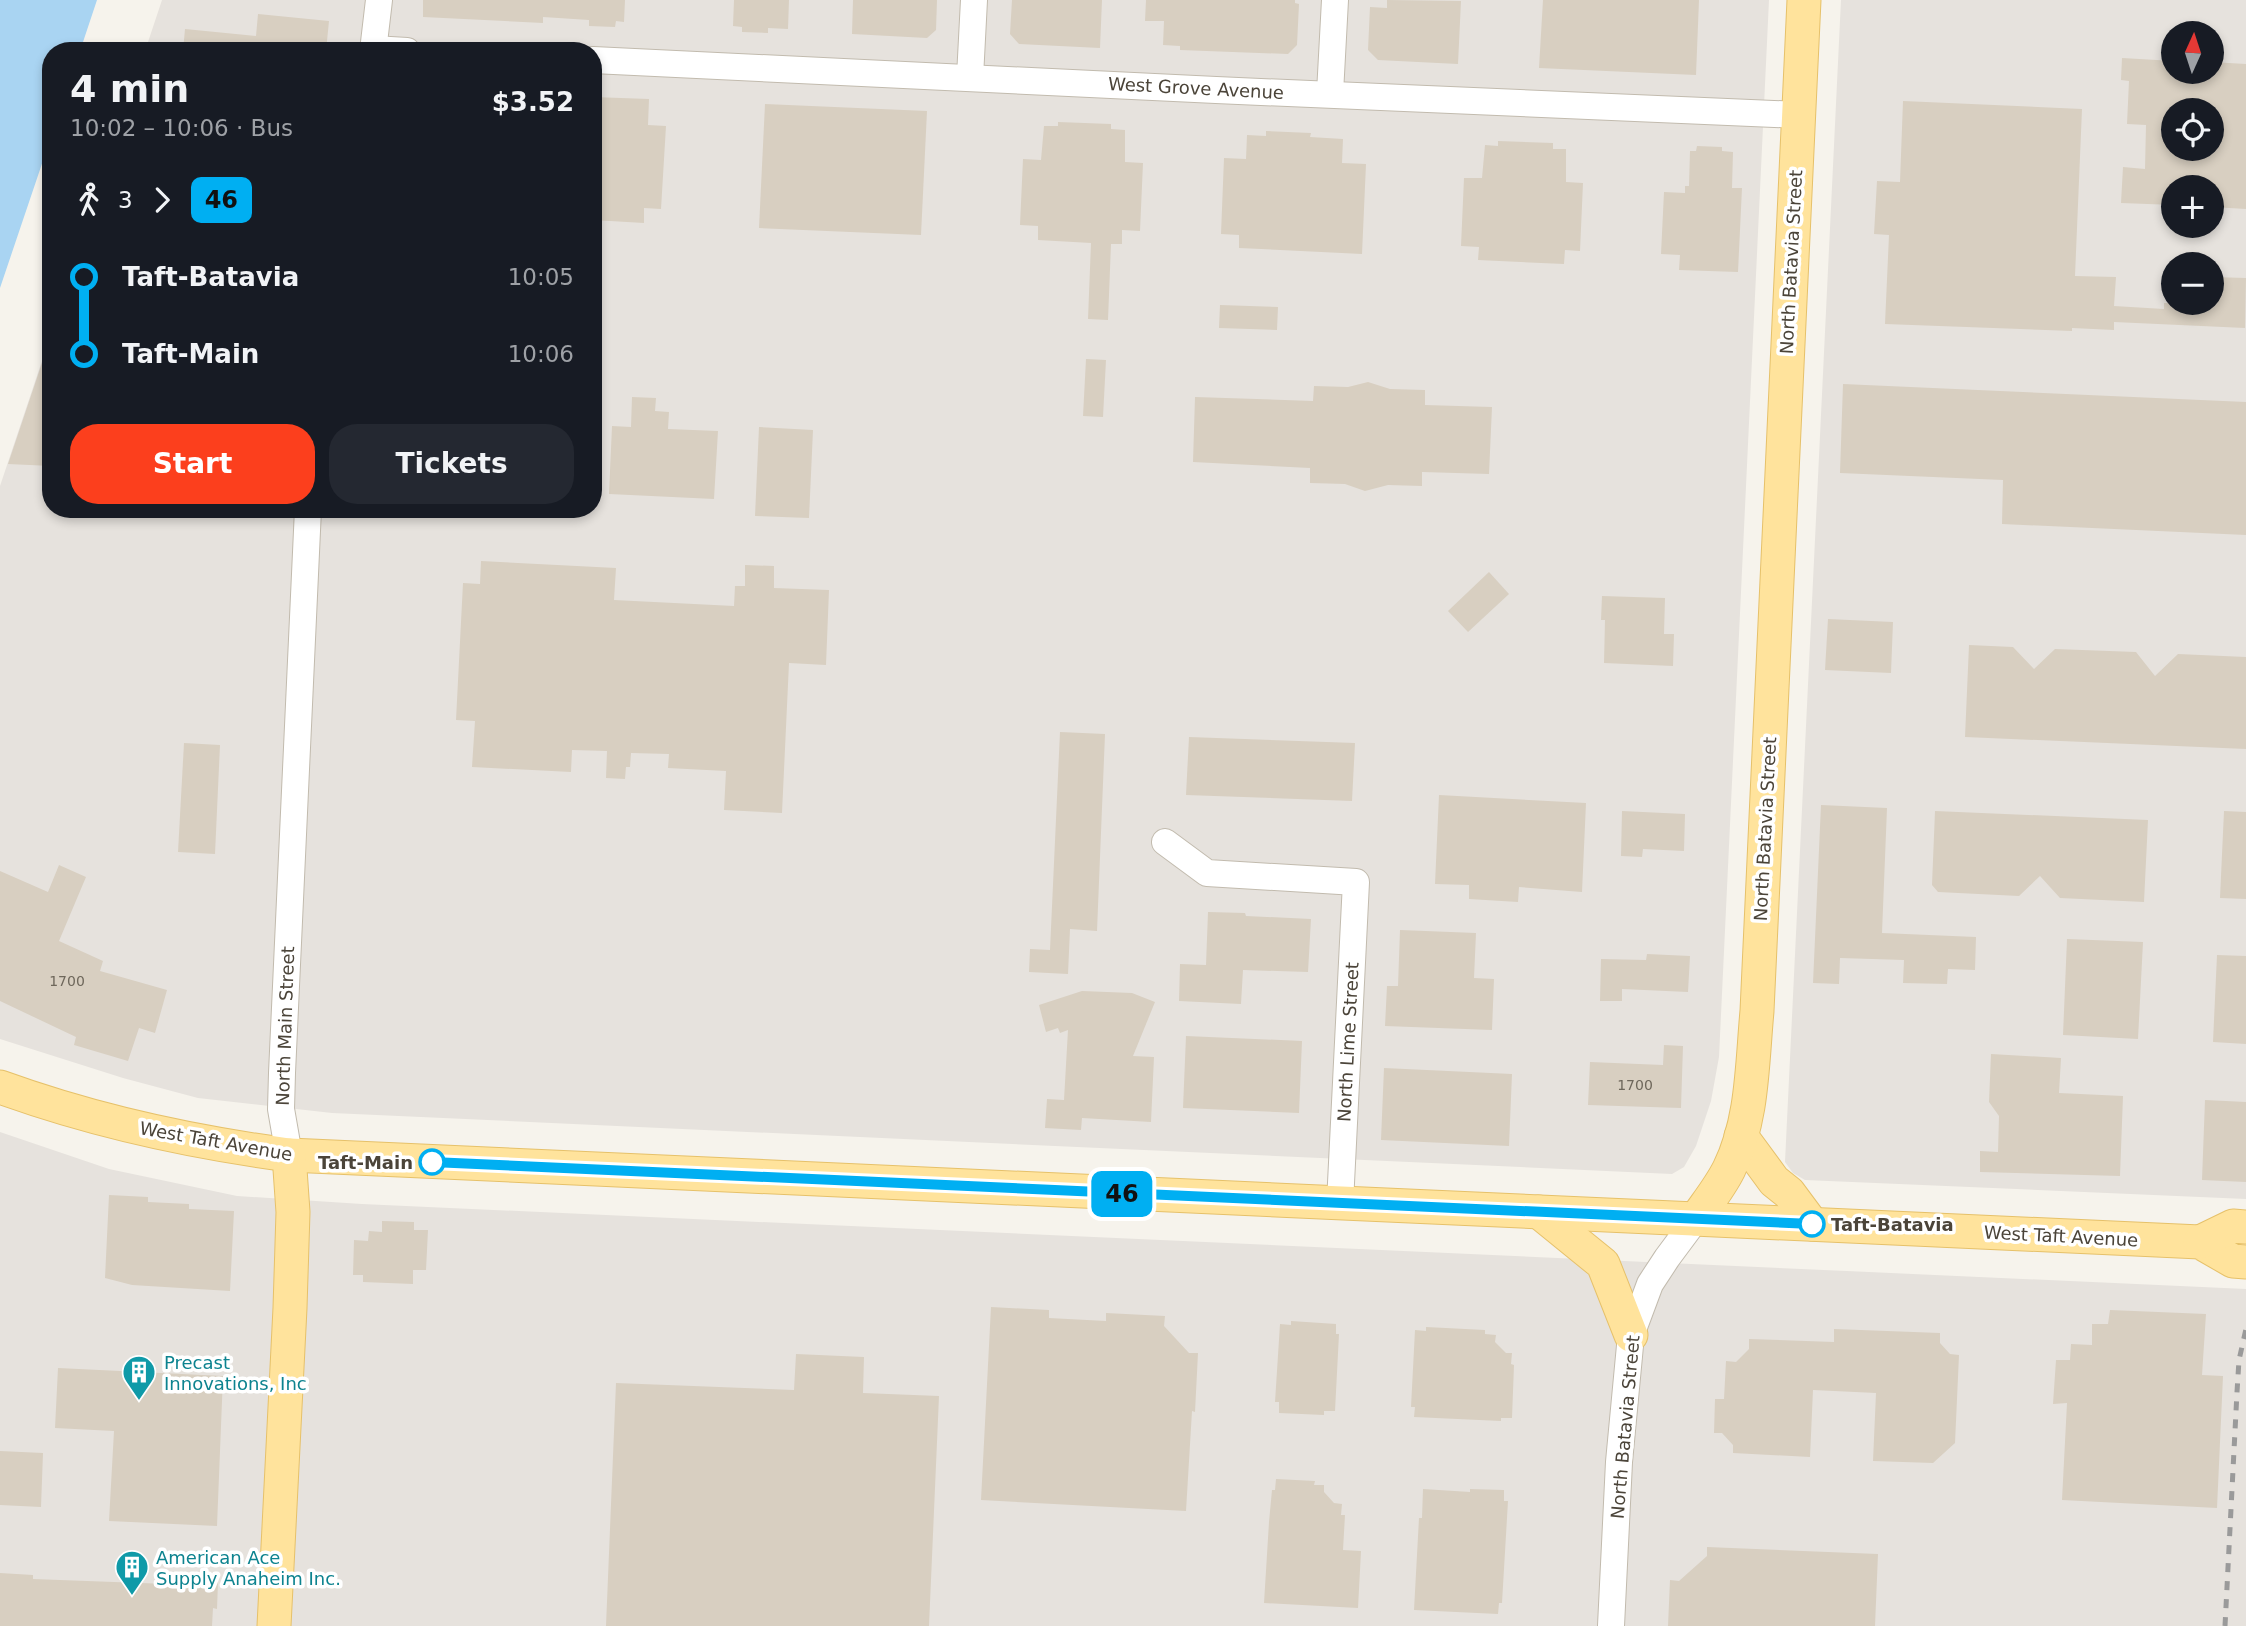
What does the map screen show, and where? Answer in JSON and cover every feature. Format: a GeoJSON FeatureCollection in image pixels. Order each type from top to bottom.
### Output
{"type":"FeatureCollection","features":[{"type":"Feature","properties":{"kind":"main road","name":"North Batavia Street"},"geometry":{"type":"LineString","coordinates":[[1696,1219],[1729,1169],[1749,1102],[1757,1011],[1804,0]]}},
{"type":"Feature","properties":{"kind":"main road","name":"West Taft Avenue"},"geometry":{"type":"LineString","coordinates":[[0,1087],[105,1120],[172,1137],[289,1155],[2200,1242],[2233,1261],[2246,1262]]}},
{"type":"Feature","properties":{"kind":"main road"},"geometry":{"type":"LineString","coordinates":[[1741,1136],[1774,1181],[1788,1193],[1812,1224]]}},
{"type":"Feature","properties":{"kind":"main road","name":"North Main Street"},"geometry":{"type":"LineString","coordinates":[[274,1626],[290,1308],[293,1212],[289,1155]]}},
{"type":"Feature","properties":{"kind":"main road"},"geometry":{"type":"LineString","coordinates":[[1539,1212],[1602,1264],[1631,1335]]}},
{"type":"Feature","properties":{"kind":"main road","name":"West Taft Avenue"},"geometry":{"type":"LineString","coordinates":[[2200,1242],[2233,1226],[2246,1227]]}},
{"type":"Feature","properties":{"kind":"street"},"geometry":{"type":"LineString","coordinates":[[374,42],[379,0]]}},
{"type":"Feature","properties":{"kind":"street"},"geometry":{"type":"LineString","coordinates":[[970,78],[974,0]]}},
{"type":"Feature","properties":{"kind":"street"},"geometry":{"type":"LineString","coordinates":[[1330,93],[1335,0]]}},
{"type":"Feature","properties":{"kind":"street","name":"West Grove Avenue"},"geometry":{"type":"LineString","coordinates":[[602,60],[1799,115]]}},
{"type":"Feature","properties":{"kind":"street","name":"North Main Street"},"geometry":{"type":"LineString","coordinates":[[289,1155],[281,1106],[308,518]]}},
{"type":"Feature","properties":{"kind":"street","name":"North Lime Street"},"geometry":{"type":"LineString","coordinates":[[1165,842],[1207,873],[1356,882],[1340,1203]]}},
{"type":"Feature","properties":{"kind":"street","name":"North Batavia Street"},"geometry":{"type":"LineString","coordinates":[[1611,1626],[1620,1449],[1631,1335],[1650,1284],[1696,1219]]}},
{"type":"Feature","properties":{"kind":"shaded area"},"geometry":{"type":"Polygon","coordinates":[[[162,0],[1769,0],[1719,1057],[1711,1101],[1696,1146],[1684,1167],[1672,1174],[332,1113],[198,1098],[123,1078],[0,1039],[0,486],[42,361],[42,518],[602,518],[602,42],[148,42],[162,0]]]}},
{"type":"Feature","properties":{"kind":"shaded area"},"geometry":{"type":"Polygon","coordinates":[[[1841,0],[2246,0],[2246,1199],[1805,1180],[1793,1173],[1785,1162],[1841,0]]]}},
{"type":"Feature","properties":{"kind":"shaded area"},"geometry":{"type":"Polygon","coordinates":[[[0,1132],[109,1169],[237,1196],[362,1204],[2246,1289],[2246,1626],[0,1626],[0,1132]]]}},
{"type":"Feature","properties":{"kind":"water"},"geometry":{"type":"Polygon","coordinates":[[[0,0],[97,0],[83,42],[42,42],[42,164],[0,288],[0,0]]]}},
{"type":"Feature","properties":{"kind":"building"},"geometry":{"type":"Polygon","coordinates":[[[423,0],[625,0],[624,22],[616,21],[615,27],[589,26],[589,20],[543,17],[543,23],[423,17],[423,0]]]}},
{"type":"Feature","properties":{"kind":"building"},"geometry":{"type":"Polygon","coordinates":[[[734,0],[789,0],[788,29],[768,28],[768,33],[742,32],[742,27],[733,26],[734,0]]]}},
{"type":"Feature","properties":{"kind":"building"},"geometry":{"type":"Polygon","coordinates":[[[853,0],[937,0],[936,30],[927,38],[852,34],[853,0]]]}},
{"type":"Feature","properties":{"kind":"building"},"geometry":{"type":"Polygon","coordinates":[[[1012,0],[1102,0],[1100,48],[1019,44],[1010,34],[1012,0]]]}},
{"type":"Feature","properties":{"kind":"building"},"geometry":{"type":"Polygon","coordinates":[[[1146,0],[1295,0],[1295,3],[1299,4],[1297,45],[1288,54],[1180,50],[1180,46],[1163,45],[1164,21],[1145,21],[1146,0]]]}},
{"type":"Feature","properties":{"kind":"building"},"geometry":{"type":"Polygon","coordinates":[[[1387,0],[1461,1],[1458,64],[1378,60],[1368,50],[1370,7],[1387,8],[1387,0]]]}},
{"type":"Feature","properties":{"kind":"building"},"geometry":{"type":"Polygon","coordinates":[[[1543,0],[1699,0],[1696,75],[1539,68],[1543,0]]]}},
{"type":"Feature","properties":{"kind":"building"},"geometry":{"type":"Polygon","coordinates":[[[258,14],[329,21],[327,42],[184,42],[185,29],[256,36],[258,14]]]}},
{"type":"Feature","properties":{"kind":"building"},"geometry":{"type":"Polygon","coordinates":[[[2122,58],[2161,60],[2161,84],[2224,84],[2224,63],[2246,64],[2246,209],[2224,208],[2224,175],[2161,175],[2161,205],[2121,203],[2123,167],[2145,169],[2146,125],[2127,124],[2129,81],[2121,80],[2122,58]]]}},
{"type":"Feature","properties":{"kind":"building"},"geometry":{"type":"Polygon","coordinates":[[[602,97],[649,99],[648,125],[666,126],[661,209],[644,208],[644,223],[602,221],[602,97]]]}},
{"type":"Feature","properties":{"kind":"building"},"geometry":{"type":"Polygon","coordinates":[[[1903,101],[2082,109],[2075,276],[2116,277],[2114,306],[2161,309],[2161,315],[2224,315],[2224,277],[2246,278],[2245,328],[2114,322],[2114,330],[2072,328],[2072,331],[1885,324],[1889,235],[1874,234],[1877,181],[1900,182],[1903,101]]]}},
{"type":"Feature","properties":{"kind":"building"},"geometry":{"type":"Polygon","coordinates":[[[765,104],[927,111],[921,235],[759,228],[765,104]]]}},
{"type":"Feature","properties":{"kind":"building"},"geometry":{"type":"Polygon","coordinates":[[[1058,122],[1111,124],[1111,129],[1125,130],[1125,162],[1143,163],[1140,231],[1122,230],[1122,244],[1111,244],[1108,320],[1088,319],[1091,243],[1038,240],[1038,226],[1020,225],[1023,159],[1041,160],[1044,126],[1058,126],[1058,122]]]}},
{"type":"Feature","properties":{"kind":"building"},"geometry":{"type":"Polygon","coordinates":[[[1266,131],[1311,133],[1310,137],[1343,139],[1342,163],[1366,164],[1362,254],[1239,248],[1239,235],[1221,234],[1224,158],[1246,159],[1247,135],[1266,136],[1266,131]]]}},
{"type":"Feature","properties":{"kind":"building"},"geometry":{"type":"Polygon","coordinates":[[[1498,141],[1553,143],[1553,149],[1566,149],[1566,182],[1583,183],[1580,251],[1565,250],[1564,264],[1478,260],[1479,247],[1461,246],[1464,178],[1482,178],[1485,145],[1498,146],[1498,141]]]}},
{"type":"Feature","properties":{"kind":"building"},"geometry":{"type":"Polygon","coordinates":[[[1697,146],[1722,147],[1722,151],[1733,152],[1732,188],[1742,188],[1738,272],[1679,270],[1680,255],[1661,254],[1664,192],[1685,193],[1685,186],[1689,186],[1690,151],[1696,151],[1697,146]]]}},
{"type":"Feature","properties":{"kind":"building"},"geometry":{"type":"Polygon","coordinates":[[[1220,305],[1278,307],[1277,330],[1219,328],[1220,305]]]}},
{"type":"Feature","properties":{"kind":"building"},"geometry":{"type":"Polygon","coordinates":[[[1086,359],[1106,360],[1103,417],[1083,416],[1086,359]]]}},
{"type":"Feature","properties":{"kind":"building"},"geometry":{"type":"Polygon","coordinates":[[[42,363],[42,466],[8,464],[42,363]]]}},
{"type":"Feature","properties":{"kind":"building"},"geometry":{"type":"Polygon","coordinates":[[[1368,382],[1390,389],[1425,390],[1425,405],[1492,407],[1489,474],[1422,472],[1422,486],[1388,485],[1365,491],[1345,484],[1310,483],[1310,468],[1193,462],[1195,397],[1313,401],[1314,386],[1348,387],[1368,382]]]}},
{"type":"Feature","properties":{"kind":"building"},"geometry":{"type":"Polygon","coordinates":[[[1843,384],[2246,402],[2246,535],[2002,524],[2003,480],[1840,473],[1843,384]]]}},
{"type":"Feature","properties":{"kind":"building"},"geometry":{"type":"Polygon","coordinates":[[[632,397],[656,398],[655,411],[669,412],[668,429],[718,431],[714,499],[609,494],[612,426],[631,427],[632,397]]]}},
{"type":"Feature","properties":{"kind":"building"},"geometry":{"type":"Polygon","coordinates":[[[759,427],[813,430],[809,518],[755,516],[759,427]]]}},
{"type":"Feature","properties":{"kind":"building"},"geometry":{"type":"Polygon","coordinates":[[[481,561],[616,568],[614,600],[734,606],[735,586],[745,586],[745,565],[774,566],[774,588],[829,590],[826,665],[789,663],[782,813],[724,810],[726,771],[668,768],[669,754],[631,753],[630,767],[626,767],[625,779],[606,778],[607,751],[572,750],[571,772],[472,767],[475,721],[456,720],[463,583],[480,584],[481,561]]]}},
{"type":"Feature","properties":{"kind":"building"},"geometry":{"type":"Polygon","coordinates":[[[1489,572],[1509,594],[1468,632],[1448,611],[1489,572]]]}},
{"type":"Feature","properties":{"kind":"building"},"geometry":{"type":"Polygon","coordinates":[[[1602,596],[1665,598],[1664,634],[1674,634],[1673,666],[1604,663],[1605,620],[1601,620],[1602,596]]]}},
{"type":"Feature","properties":{"kind":"building"},"geometry":{"type":"Polygon","coordinates":[[[1828,619],[1893,622],[1891,673],[1825,670],[1828,619]]]}},
{"type":"Feature","properties":{"kind":"building"},"geometry":{"type":"Polygon","coordinates":[[[1969,645],[2013,647],[2034,669],[2055,649],[2136,652],[2155,676],[2178,654],[2246,657],[2246,749],[1965,737],[1969,645]]]}},
{"type":"Feature","properties":{"kind":"building"},"geometry":{"type":"Polygon","coordinates":[[[1060,732],[1105,734],[1097,931],[1070,929],[1068,974],[1029,972],[1030,949],[1050,950],[1060,732]]]}},
{"type":"Feature","properties":{"kind":"building"},"geometry":{"type":"Polygon","coordinates":[[[1189,737],[1355,743],[1352,801],[1186,795],[1189,737]]]}},
{"type":"Feature","properties":{"kind":"building"},"geometry":{"type":"Polygon","coordinates":[[[184,743],[220,745],[215,854],[178,852],[184,743]]]}},
{"type":"Feature","properties":{"kind":"building"},"geometry":{"type":"Polygon","coordinates":[[[1439,795],[1586,803],[1582,892],[1519,887],[1518,902],[1469,899],[1469,885],[1435,884],[1439,795]]]}},
{"type":"Feature","properties":{"kind":"building"},"geometry":{"type":"Polygon","coordinates":[[[1821,805],[1887,808],[1882,933],[1976,937],[1975,970],[1948,969],[1947,984],[1903,983],[1904,960],[1840,958],[1839,984],[1813,983],[1821,805]]]}},
{"type":"Feature","properties":{"kind":"building"},"geometry":{"type":"Polygon","coordinates":[[[1622,811],[1685,814],[1684,851],[1643,849],[1642,857],[1621,856],[1622,811]]]}},
{"type":"Feature","properties":{"kind":"building"},"geometry":{"type":"Polygon","coordinates":[[[1935,811],[2148,820],[2144,902],[2060,898],[2040,876],[2019,896],[1938,892],[1932,885],[1935,811]]]}},
{"type":"Feature","properties":{"kind":"building"},"geometry":{"type":"Polygon","coordinates":[[[2224,811],[2246,812],[2246,899],[2220,898],[2224,811]]]}},
{"type":"Feature","properties":{"kind":"building"},"geometry":{"type":"Polygon","coordinates":[[[59,865],[86,877],[59,941],[103,961],[100,971],[167,990],[155,1033],[139,1028],[128,1061],[74,1045],[76,1037],[0,1001],[0,871],[48,892],[59,865]]]}},
{"type":"Feature","properties":{"kind":"building"},"geometry":{"type":"Polygon","coordinates":[[[1208,912],[1311,919],[1308,972],[1243,970],[1241,1004],[1179,1001],[1180,964],[1206,965],[1208,912]]]}},
{"type":"Feature","properties":{"kind":"building"},"geometry":{"type":"Polygon","coordinates":[[[1400,930],[1476,933],[1474,978],[1494,979],[1492,1030],[1385,1026],[1387,986],[1398,986],[1400,930]]]}},
{"type":"Feature","properties":{"kind":"building"},"geometry":{"type":"Polygon","coordinates":[[[2067,939],[2143,942],[2138,1039],[2063,1035],[2067,939]]]}},
{"type":"Feature","properties":{"kind":"building"},"geometry":{"type":"Polygon","coordinates":[[[1647,954],[1690,956],[1688,992],[1622,989],[1622,1001],[1600,1001],[1601,959],[1646,960],[1647,954]]]}},
{"type":"Feature","properties":{"kind":"building"},"geometry":{"type":"Polygon","coordinates":[[[2217,955],[2246,956],[2246,1044],[2213,1042],[2217,955]]]}},
{"type":"Feature","properties":{"kind":"building"},"geometry":{"type":"Polygon","coordinates":[[[1082,991],[1132,993],[1155,1002],[1133,1056],[1154,1057],[1151,1122],[1082,1118],[1081,1130],[1045,1128],[1047,1099],[1064,1100],[1068,1030],[1060,1033],[1058,1028],[1046,1032],[1039,1005],[1082,991]]]}},
{"type":"Feature","properties":{"kind":"building"},"geometry":{"type":"Polygon","coordinates":[[[1186,1036],[1302,1041],[1299,1113],[1183,1108],[1186,1036]]]}},
{"type":"Feature","properties":{"kind":"building"},"geometry":{"type":"Polygon","coordinates":[[[1664,1045],[1683,1046],[1681,1108],[1588,1105],[1590,1062],[1663,1065],[1664,1045]]]}},
{"type":"Feature","properties":{"kind":"building"},"geometry":{"type":"Polygon","coordinates":[[[1991,1054],[2061,1058],[2059,1093],[2123,1096],[2120,1176],[1980,1172],[1980,1151],[1998,1152],[1999,1116],[1989,1102],[1991,1054]]]}},
{"type":"Feature","properties":{"kind":"building"},"geometry":{"type":"Polygon","coordinates":[[[1384,1068],[1512,1074],[1509,1146],[1381,1140],[1384,1068]]]}},
{"type":"Feature","properties":{"kind":"building"},"geometry":{"type":"Polygon","coordinates":[[[2205,1100],[2246,1102],[2246,1182],[2202,1180],[2205,1100]]]}},
{"type":"Feature","properties":{"kind":"building"},"geometry":{"type":"Polygon","coordinates":[[[109,1195],[148,1197],[148,1202],[189,1204],[189,1209],[234,1211],[230,1291],[132,1285],[105,1278],[109,1195]]]}},
{"type":"Feature","properties":{"kind":"building"},"geometry":{"type":"Polygon","coordinates":[[[382,1221],[414,1222],[414,1230],[428,1230],[426,1270],[413,1270],[413,1284],[363,1282],[363,1275],[353,1275],[354,1240],[368,1241],[369,1231],[382,1232],[382,1221]]]}},
{"type":"Feature","properties":{"kind":"building"},"geometry":{"type":"Polygon","coordinates":[[[991,1307],[1049,1310],[1049,1318],[1106,1321],[1106,1313],[1165,1316],[1164,1326],[1189,1353],[1198,1353],[1186,1511],[981,1500],[991,1307]]]}},
{"type":"Feature","properties":{"kind":"building"},"geometry":{"type":"Polygon","coordinates":[[[2110,1310],[2206,1314],[2202,1375],[2223,1376],[2217,1508],[2062,1500],[2067,1403],[2053,1404],[2056,1360],[2070,1360],[2071,1344],[2092,1345],[2092,1324],[2108,1324],[2110,1310]]]}},
{"type":"Feature","properties":{"kind":"building"},"geometry":{"type":"Polygon","coordinates":[[[1291,1321],[1336,1324],[1336,1334],[1339,1334],[1335,1411],[1324,1411],[1324,1415],[1279,1413],[1279,1402],[1275,1402],[1280,1324],[1291,1325],[1291,1321]]]}},
{"type":"Feature","properties":{"kind":"building"},"geometry":{"type":"Polygon","coordinates":[[[1426,1327],[1485,1330],[1485,1334],[1496,1335],[1495,1342],[1506,1353],[1512,1353],[1512,1418],[1501,1418],[1501,1421],[1414,1417],[1415,1407],[1411,1407],[1415,1330],[1426,1331],[1426,1327]]]}},
{"type":"Feature","properties":{"kind":"building"},"geometry":{"type":"Polygon","coordinates":[[[1834,1329],[1940,1333],[1940,1343],[1950,1354],[1959,1355],[1955,1443],[1933,1463],[1873,1461],[1876,1393],[1813,1390],[1810,1457],[1733,1453],[1733,1445],[1722,1433],[1714,1433],[1715,1399],[1724,1399],[1726,1361],[1736,1362],[1749,1349],[1749,1339],[1834,1342],[1834,1329]]]}},
{"type":"Feature","properties":{"kind":"building"},"geometry":{"type":"Polygon","coordinates":[[[796,1354],[864,1357],[863,1393],[939,1396],[929,1626],[606,1626],[616,1383],[794,1390],[796,1354]]]}},
{"type":"Feature","properties":{"kind":"building"},"geometry":{"type":"Polygon","coordinates":[[[58,1368],[223,1376],[217,1526],[109,1521],[114,1431],[55,1428],[58,1368]]]}},
{"type":"Feature","properties":{"kind":"building"},"geometry":{"type":"Polygon","coordinates":[[[0,1451],[43,1453],[41,1507],[0,1505],[0,1451]]]}},
{"type":"Feature","properties":{"kind":"building"},"geometry":{"type":"Polygon","coordinates":[[[1276,1479],[1315,1481],[1314,1485],[1324,1485],[1324,1492],[1334,1503],[1342,1504],[1341,1515],[1345,1515],[1343,1550],[1361,1551],[1358,1608],[1264,1603],[1272,1490],[1275,1490],[1276,1479]]]}},
{"type":"Feature","properties":{"kind":"building"},"geometry":{"type":"Polygon","coordinates":[[[1423,1489],[1470,1492],[1470,1489],[1504,1490],[1504,1501],[1508,1501],[1502,1603],[1499,1603],[1498,1614],[1414,1610],[1423,1489]]]}},
{"type":"Feature","properties":{"kind":"building"},"geometry":{"type":"Polygon","coordinates":[[[1707,1547],[1878,1554],[1875,1626],[1668,1626],[1670,1580],[1679,1581],[1707,1556],[1707,1547]]]}},
{"type":"Feature","properties":{"kind":"building","name":"American Ace Supply Anaheim Inc."},"geometry":{"type":"Polygon","coordinates":[[[0,1573],[33,1575],[33,1579],[195,1585],[195,1581],[218,1582],[217,1609],[213,1608],[212,1626],[0,1626],[0,1573]]]}},
{"type":"Feature","properties":{"kind":"railway"},"geometry":{"type":"LineString","coordinates":[[2225,1626],[2239,1360],[2246,1329]]}},
{"type":"Feature","properties":{"kind":"bus line","name":"46"},"geometry":{"type":"LineString","coordinates":[[432,1162],[1812,1224]]}},
{"type":"Feature","properties":{"kind":"place","name":"Taft-Main"},"geometry":{"type":"Point","coordinates":[432,1162]}},
{"type":"Feature","properties":{"kind":"place","name":"Taft-Batavia"},"geometry":{"type":"Point","coordinates":[1812,1224]}},
{"type":"Feature","properties":{"kind":"place","name":"Precast Innovations, Inc"},"geometry":{"type":"Point","coordinates":[139,1402]}},
{"type":"Feature","properties":{"kind":"place","name":"American Ace Supply Anaheim Inc."},"geometry":{"type":"Point","coordinates":[132,1597]}}]}
